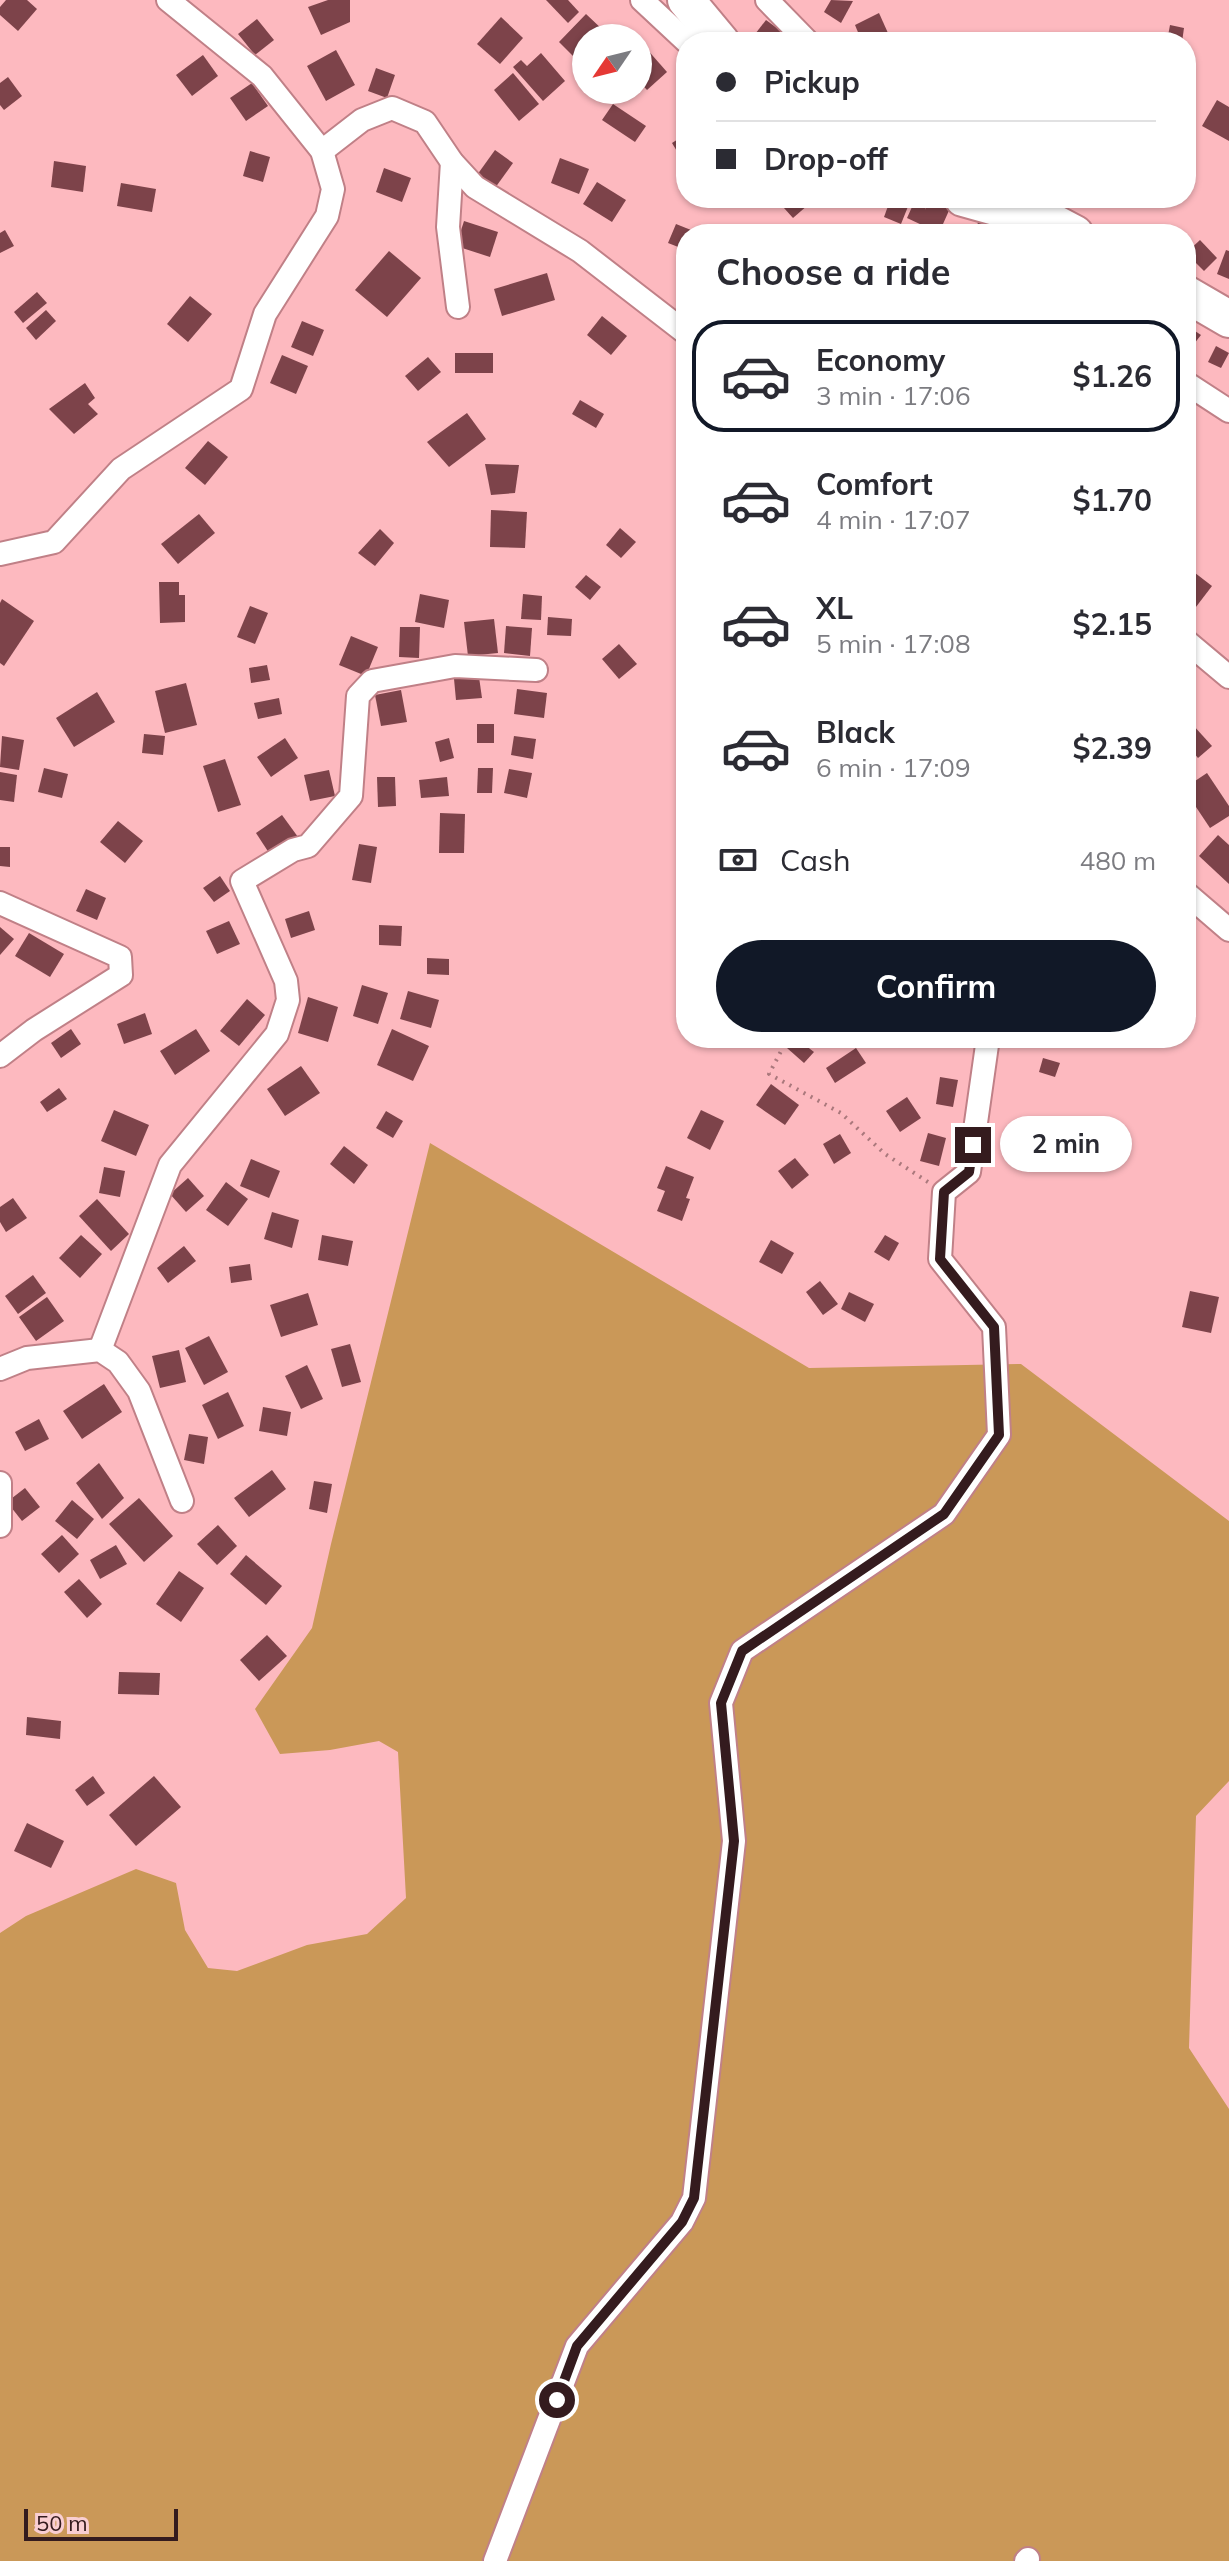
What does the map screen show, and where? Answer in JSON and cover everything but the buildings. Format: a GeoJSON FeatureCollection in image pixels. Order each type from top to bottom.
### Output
{"type":"FeatureCollection","features":[{"type":"Feature","properties":{"kind":"main road"},"geometry":{"type":"LineString","coordinates":[[686,0],[713,32]]}},
{"type":"Feature","properties":{"kind":"main road"},"geometry":{"type":"LineString","coordinates":[[993,208],[1040,224]]}},
{"type":"Feature","properties":{"kind":"main road"},"geometry":{"type":"LineString","coordinates":[[1196,300],[1229,319]]}},
{"type":"Feature","properties":{"kind":"street"},"geometry":{"type":"LineString","coordinates":[[0,554],[54,542],[121,469],[241,389],[265,314],[327,216],[333,189],[322,151],[262,76],[168,0]]}},
{"type":"Feature","properties":{"kind":"street"},"geometry":{"type":"LineString","coordinates":[[642,0],[676,32]]}},
{"type":"Feature","properties":{"kind":"street"},"geometry":{"type":"LineString","coordinates":[[767,0],[798,32]]}},
{"type":"Feature","properties":{"kind":"street"},"geometry":{"type":"LineString","coordinates":[[322,151],[362,120],[392,108],[425,122],[452,162],[475,187],[580,251],[676,325]]}},
{"type":"Feature","properties":{"kind":"street"},"geometry":{"type":"LineString","coordinates":[[452,162],[448,227],[458,307]]}},
{"type":"Feature","properties":{"kind":"street"},"geometry":{"type":"LineString","coordinates":[[1196,390],[1229,411]]}},
{"type":"Feature","properties":{"kind":"street"},"geometry":{"type":"LineString","coordinates":[[1196,649],[1229,677]]}},
{"type":"Feature","properties":{"kind":"street"},"geometry":{"type":"LineString","coordinates":[[100,1350],[170,1165],[277,1034],[288,1000],[286,981],[242,881],[293,850],[308,846],[351,796],[358,696],[372,681],[455,666],[536,670]]}},
{"type":"Feature","properties":{"kind":"street"},"geometry":{"type":"LineString","coordinates":[[1196,902],[1229,930]]}},
{"type":"Feature","properties":{"kind":"street"},"geometry":{"type":"LineString","coordinates":[[0,903],[120,957],[121,975],[34,1030],[0,1056]]}},
{"type":"Feature","properties":{"kind":"street"},"geometry":{"type":"LineString","coordinates":[[495,2561],[577,2346],[682,2222],[694,2198],[734,1841],[721,1703],[742,1651],[944,1514],[999,1435],[994,1327],[940,1259],[944,1192],[969,1172],[987,1048]]}},
{"type":"Feature","properties":{"kind":"street"},"geometry":{"type":"LineString","coordinates":[[0,1369],[27,1358],[100,1350],[118,1362],[139,1391],[182,1501]]}},
{"type":"Feature","properties":{"kind":"street"},"geometry":{"type":"LineString","coordinates":[[0,1483],[0,1526]]}},
{"type":"Feature","properties":{"kind":"path"},"geometry":{"type":"LineString","coordinates":[[783,1048],[769,1074],[841,1113],[885,1154],[944,1192]]}},
{"type":"Feature","properties":{"kind":"shaded area"},"geometry":{"type":"Polygon","coordinates":[[[430,1143],[809,1368],[1021,1364],[1229,1521],[1229,1781],[1196,1816],[1189,2048],[1229,2109],[1229,2561],[0,2561],[0,1933],[26,1916],[136,1869],[176,1883],[185,1930],[208,1968],[237,1971],[307,1945],[367,1934],[406,1898],[398,1752],[379,1741],[330,1750],[280,1754],[255,1709],[312,1628],[430,1143]]]}},
{"type":"Feature","properties":{"kind":"route"},"geometry":{"type":"LineString","coordinates":[[557,2400],[577,2346],[682,2222],[694,2198],[734,1841],[721,1703],[742,1651],[944,1514],[999,1435],[994,1327],[940,1259],[944,1192],[969,1172],[973,1145]]}}]}
